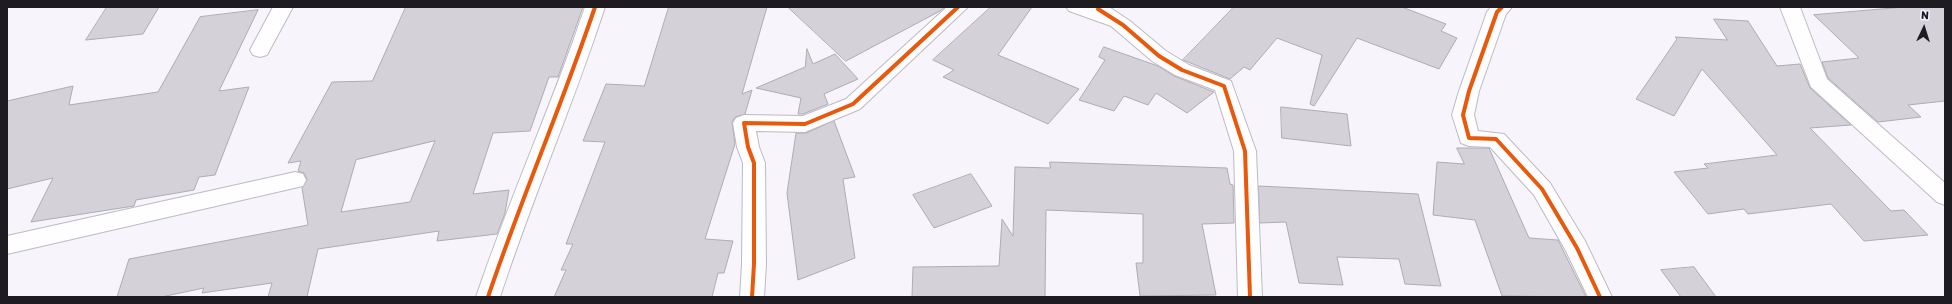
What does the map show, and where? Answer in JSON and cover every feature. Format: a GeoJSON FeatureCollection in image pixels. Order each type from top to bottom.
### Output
{"type":"FeatureCollection","features":[{"type":"Feature","properties":{"kind":"street"},"geometry":{"type":"LineString","coordinates":[[260,50],[283,7]]}},
{"type":"Feature","properties":{"kind":"street"},"geometry":{"type":"LineString","coordinates":[[488,297],[510,231],[580,55],[595,7]]}},
{"type":"Feature","properties":{"kind":"street"},"geometry":{"type":"LineString","coordinates":[[752,297],[754,264],[754,163],[748,147],[744,123],[805,124],[852,104],[958,7]]}},
{"type":"Feature","properties":{"kind":"street"},"geometry":{"type":"LineString","coordinates":[[1076,7],[1123,25]]}},
{"type":"Feature","properties":{"kind":"street"},"geometry":{"type":"LineString","coordinates":[[1099,7],[1098,9],[1123,25],[1159,56],[1176,67],[1224,86],[1245,151],[1250,297]]}},
{"type":"Feature","properties":{"kind":"street"},"geometry":{"type":"LineString","coordinates":[[1502,7],[1498,12],[1469,91],[1463,114],[1469,138],[1496,139],[1542,189],[1577,248],[1600,297]]}},
{"type":"Feature","properties":{"kind":"street"},"geometry":{"type":"LineString","coordinates":[[1790,7],[1818,82],[1945,196]]}},
{"type":"Feature","properties":{"kind":"street"},"geometry":{"type":"LineString","coordinates":[[7,244],[68,232],[295,180]]}},
{"type":"Feature","properties":{"kind":"building"},"geometry":{"type":"Polygon","coordinates":[[[107,7],[159,7],[143,34],[86,40],[107,7]]]}},
{"type":"Feature","properties":{"kind":"building"},"geometry":{"type":"Polygon","coordinates":[[[406,7],[583,7],[558,77],[549,77],[530,131],[493,133],[473,194],[509,190],[505,213],[497,234],[437,241],[439,231],[318,249],[307,297],[268,297],[272,283],[202,293],[204,288],[161,297],[117,297],[129,259],[308,225],[302,188],[307,179],[304,173],[298,171],[301,161],[288,163],[332,82],[372,81],[406,7]],[[435,141],[356,160],[341,212],[410,202],[435,141]]]}},
{"type":"Feature","properties":{"kind":"building"},"geometry":{"type":"Polygon","coordinates":[[[669,7],[767,7],[742,94],[752,90],[745,114],[735,117],[732,122],[735,144],[705,239],[733,241],[724,273],[718,273],[712,297],[554,297],[566,270],[561,270],[573,244],[566,244],[605,142],[583,141],[606,84],[644,86],[669,7]]]}},
{"type":"Feature","properties":{"kind":"building"},"geometry":{"type":"Polygon","coordinates":[[[788,7],[945,7],[846,61],[788,7]]]}},
{"type":"Feature","properties":{"kind":"building"},"geometry":{"type":"Polygon","coordinates":[[[991,7],[1032,7],[998,55],[1079,89],[1048,124],[943,77],[954,70],[933,60],[991,7]]]}},
{"type":"Feature","properties":{"kind":"building"},"geometry":{"type":"Polygon","coordinates":[[[1234,7],[1402,7],[1446,24],[1441,31],[1457,38],[1439,69],[1357,38],[1314,106],[1310,104],[1322,55],[1277,38],[1250,70],[1244,67],[1230,79],[1183,60],[1234,7]]]}},
{"type":"Feature","properties":{"kind":"building"},"geometry":{"type":"Polygon","coordinates":[[[1905,7],[1945,7],[1945,101],[1908,105],[1921,117],[1878,122],[1828,78],[1822,62],[1859,58],[1814,15],[1905,7]]]}},
{"type":"Feature","properties":{"kind":"building"},"geometry":{"type":"Polygon","coordinates":[[[258,10],[219,91],[249,87],[215,175],[199,177],[194,190],[136,200],[134,206],[31,222],[53,178],[7,189],[7,101],[73,86],[69,105],[158,92],[200,17],[258,10]]]}},
{"type":"Feature","properties":{"kind":"building"},"geometry":{"type":"Polygon","coordinates":[[[1714,19],[1748,21],[1777,66],[1800,64],[1810,88],[1851,125],[1810,128],[1891,211],[1904,210],[1928,235],[1864,241],[1831,204],[1748,214],[1744,209],[1708,214],[1674,172],[1708,168],[1704,164],[1777,155],[1702,69],[1674,116],[1636,99],[1677,39],[1675,37],[1727,40],[1714,19]]]}},
{"type":"Feature","properties":{"kind":"building"},"geometry":{"type":"Polygon","coordinates":[[[1104,47],[1158,66],[1174,76],[1214,92],[1187,113],[1156,93],[1148,105],[1124,96],[1114,111],[1079,100],[1105,60],[1099,57],[1104,47]]]}},
{"type":"Feature","properties":{"kind":"building"},"geometry":{"type":"Polygon","coordinates":[[[807,49],[813,64],[835,54],[858,79],[824,94],[828,104],[803,114],[798,114],[801,98],[756,88],[805,67],[807,49]]]}},
{"type":"Feature","properties":{"kind":"building"},"geometry":{"type":"Polygon","coordinates":[[[1281,107],[1347,114],[1351,146],[1282,138],[1281,107]]]}},
{"type":"Feature","properties":{"kind":"building"},"geometry":{"type":"Polygon","coordinates":[[[834,121],[855,177],[843,179],[855,258],[798,280],[787,193],[796,133],[806,133],[834,121]]]}},
{"type":"Feature","properties":{"kind":"building"},"geometry":{"type":"Polygon","coordinates":[[[1457,148],[1489,148],[1529,238],[1558,240],[1586,297],[1502,296],[1475,220],[1433,215],[1437,162],[1464,164],[1457,148]]]}},
{"type":"Feature","properties":{"kind":"building"},"geometry":{"type":"Polygon","coordinates":[[[1050,162],[1227,168],[1230,184],[1233,185],[1234,223],[1202,224],[1216,295],[1140,296],[1136,263],[1143,263],[1143,214],[1046,210],[1045,297],[912,297],[913,267],[999,266],[1002,219],[1013,236],[1015,167],[1050,168],[1050,162]]]}},
{"type":"Feature","properties":{"kind":"building"},"geometry":{"type":"Polygon","coordinates":[[[971,174],[992,206],[934,228],[913,195],[971,174]]]}},
{"type":"Feature","properties":{"kind":"building"},"geometry":{"type":"Polygon","coordinates":[[[1259,186],[1418,194],[1441,286],[1405,284],[1399,259],[1337,257],[1343,285],[1299,283],[1286,222],[1260,223],[1259,186]]]}},
{"type":"Feature","properties":{"kind":"building"},"geometry":{"type":"Polygon","coordinates":[[[1694,267],[1716,297],[1681,297],[1661,270],[1694,267]]]}},
{"type":"Feature","properties":{"kind":"cycle path"},"geometry":{"type":"LineString","coordinates":[[488,297],[510,231],[579,55],[595,7]]}},
{"type":"Feature","properties":{"kind":"cycle path"},"geometry":{"type":"LineString","coordinates":[[752,297],[754,264],[754,163],[748,147],[744,123],[805,124],[853,104],[958,7]]}},
{"type":"Feature","properties":{"kind":"cycle path"},"geometry":{"type":"LineString","coordinates":[[1099,7],[1098,9],[1123,25],[1159,56],[1182,70],[1224,86],[1245,151],[1250,297]]}},
{"type":"Feature","properties":{"kind":"cycle path"},"geometry":{"type":"LineString","coordinates":[[1502,7],[1497,12],[1469,91],[1463,115],[1469,138],[1496,139],[1542,189],[1577,248],[1600,297]]}}]}
